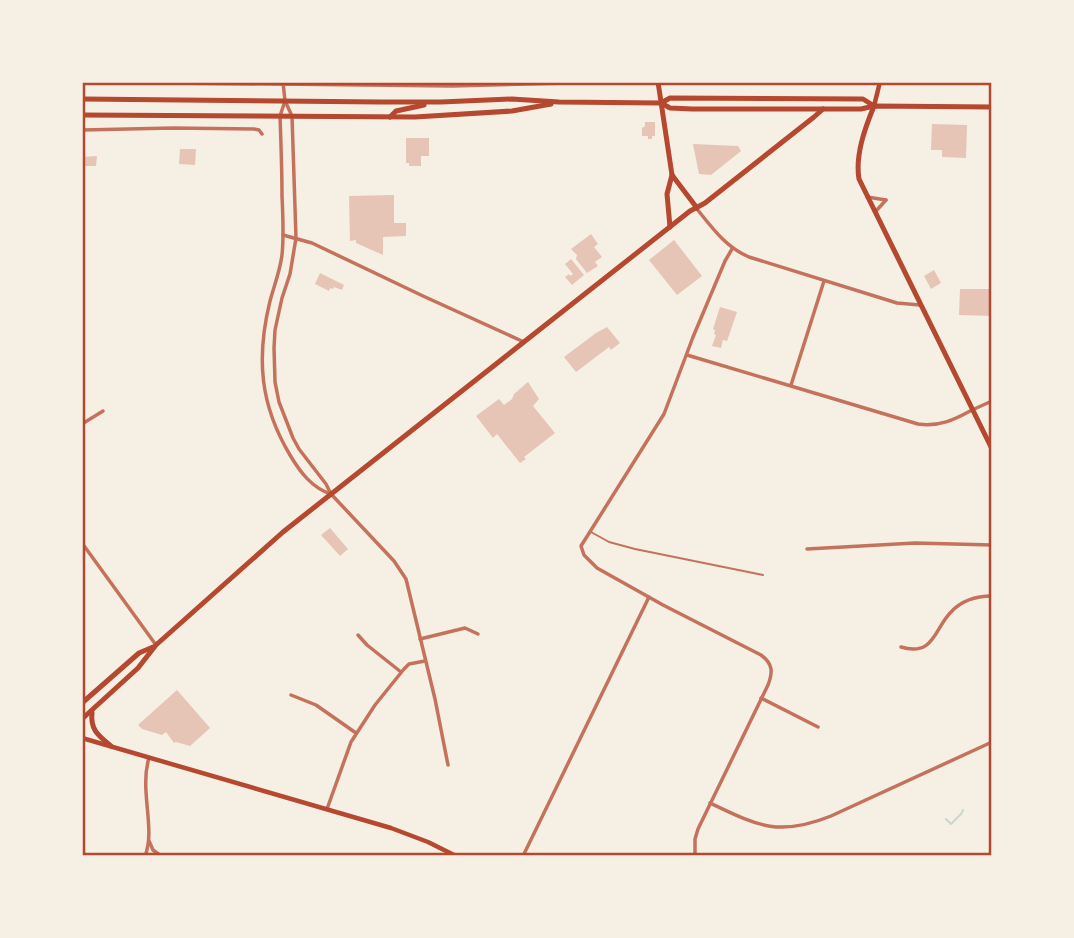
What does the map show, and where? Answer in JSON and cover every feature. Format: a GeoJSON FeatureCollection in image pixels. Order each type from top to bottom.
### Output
{"type":"FeatureCollection","features":[{"type":"Feature","properties":{"kind":"main road"},"geometry":{"type":"LineString","coordinates":[[658,82],[672,175],[667,194],[670,227]]}},
{"type":"Feature","properties":{"kind":"main road"},"geometry":{"type":"LineString","coordinates":[[880,82],[857,163],[859,180],[992,449]]}},
{"type":"Feature","properties":{"kind":"main road"},"geometry":{"type":"LineString","coordinates":[[661,103],[670,98],[819,97],[863,99],[874,106]]}},
{"type":"Feature","properties":{"kind":"main road"},"geometry":{"type":"LineString","coordinates":[[82,99],[441,102],[512,99],[661,103],[670,108],[992,107]]}},
{"type":"Feature","properties":{"kind":"main road"},"geometry":{"type":"LineString","coordinates":[[390,117],[393,112],[399,110],[441,102]]}},
{"type":"Feature","properties":{"kind":"main road"},"geometry":{"type":"LineString","coordinates":[[82,114],[435,117],[512,111],[559,102]]}},
{"type":"Feature","properties":{"kind":"main road"},"geometry":{"type":"LineString","coordinates":[[82,719],[138,667],[156,645],[283,532],[690,211],[705,204],[822,108]]}},
{"type":"Feature","properties":{"kind":"main road"},"geometry":{"type":"LineString","coordinates":[[672,175],[697,208]]}},
{"type":"Feature","properties":{"kind":"main road"},"geometry":{"type":"LineString","coordinates":[[82,703],[139,653],[156,645]]}},
{"type":"Feature","properties":{"kind":"main road"},"geometry":{"type":"LineString","coordinates":[[92,710],[92,729],[111,746]]}},
{"type":"Feature","properties":{"kind":"main road"},"geometry":{"type":"LineString","coordinates":[[82,738],[327,809],[409,835],[456,856]]}},
{"type":"Feature","properties":{"kind":"street"},"geometry":{"type":"LineString","coordinates":[[82,82],[455,86],[567,83]]}},
{"type":"Feature","properties":{"kind":"street"},"geometry":{"type":"LineString","coordinates":[[283,83],[285,101],[292,116],[296,238],[290,274],[275,330],[275,383],[279,402],[299,449],[331,494],[394,561],[406,579],[448,765]]}},
{"type":"Feature","properties":{"kind":"street"},"geometry":{"type":"LineString","coordinates":[[285,101],[280,117],[282,257],[263,331],[262,380],[270,414],[293,461],[318,490],[331,494]]}},
{"type":"Feature","properties":{"kind":"street"},"geometry":{"type":"LineString","coordinates":[[82,130],[254,129],[262,134]]}},
{"type":"Feature","properties":{"kind":"street"},"geometry":{"type":"LineString","coordinates":[[867,197],[886,200],[874,213]]}},
{"type":"Feature","properties":{"kind":"street"},"geometry":{"type":"LineString","coordinates":[[697,208],[716,233],[733,248],[749,257],[897,303],[920,305]]}},
{"type":"Feature","properties":{"kind":"street"},"geometry":{"type":"LineString","coordinates":[[283,235],[312,243],[524,342]]}},
{"type":"Feature","properties":{"kind":"street"},"geometry":{"type":"LineString","coordinates":[[695,856],[698,829],[772,674],[770,664],[597,568],[590,563],[581,546],[664,414],[724,261],[733,248]]}},
{"type":"Feature","properties":{"kind":"street"},"geometry":{"type":"LineString","coordinates":[[791,385],[824,281]]}},
{"type":"Feature","properties":{"kind":"street"},"geometry":{"type":"LineString","coordinates":[[687,355],[884,415],[928,425],[947,423],[992,401]]}},
{"type":"Feature","properties":{"kind":"street"},"geometry":{"type":"LineString","coordinates":[[82,424],[103,411]]}},
{"type":"Feature","properties":{"kind":"street"},"geometry":{"type":"LineString","coordinates":[[82,543],[156,645]]}},
{"type":"Feature","properties":{"kind":"street"},"geometry":{"type":"LineString","coordinates":[[807,549],[915,543],[992,545]]}},
{"type":"Feature","properties":{"kind":"street"},"geometry":{"type":"LineString","coordinates":[[901,647],[914,649],[927,645],[945,618],[958,605],[974,597],[992,596]]}},
{"type":"Feature","properties":{"kind":"street"},"geometry":{"type":"LineString","coordinates":[[523,856],[649,597]]}},
{"type":"Feature","properties":{"kind":"street"},"geometry":{"type":"LineString","coordinates":[[421,639],[466,628],[478,634]]}},
{"type":"Feature","properties":{"kind":"street"},"geometry":{"type":"LineString","coordinates":[[358,635],[401,672]]}},
{"type":"Feature","properties":{"kind":"street"},"geometry":{"type":"LineString","coordinates":[[327,809],[345,755],[356,733],[401,672],[409,664],[425,661]]}},
{"type":"Feature","properties":{"kind":"street"},"geometry":{"type":"LineString","coordinates":[[290,695],[316,705],[356,733]]}},
{"type":"Feature","properties":{"kind":"street"},"geometry":{"type":"LineString","coordinates":[[761,698],[818,727]]}},
{"type":"Feature","properties":{"kind":"street"},"geometry":{"type":"LineString","coordinates":[[710,803],[748,821],[769,827],[808,824],[992,742]]}},
{"type":"Feature","properties":{"kind":"street"},"geometry":{"type":"LineString","coordinates":[[145,856],[149,838],[145,778],[149,757]]}},
{"type":"Feature","properties":{"kind":"street"},"geometry":{"type":"LineString","coordinates":[[149,838],[153,850],[161,856]]}},
{"type":"Feature","properties":{"kind":"lane"},"geometry":{"type":"LineString","coordinates":[[589,531],[614,543],[762,575]]}},
{"type":"Feature","properties":{"kind":"building"},"geometry":{"type":"Polygon","coordinates":[[[645,122],[655,122],[655,136],[652,136],[652,139],[642,136],[645,122]]]}},
{"type":"Feature","properties":{"kind":"building"},"geometry":{"type":"Polygon","coordinates":[[[932,124],[967,125],[966,158],[942,157],[942,150],[931,150],[932,124]]]}},
{"type":"Feature","properties":{"kind":"building"},"geometry":{"type":"Polygon","coordinates":[[[406,138],[429,138],[429,156],[421,156],[421,166],[409,166],[409,163],[406,163],[406,138]]]}},
{"type":"Feature","properties":{"kind":"building"},"geometry":{"type":"Polygon","coordinates":[[[693,144],[738,146],[741,151],[711,175],[699,174],[693,144]]]}},
{"type":"Feature","properties":{"kind":"building"},"geometry":{"type":"Polygon","coordinates":[[[180,149],[196,149],[195,165],[179,164],[180,149]]]}},
{"type":"Feature","properties":{"kind":"building"},"geometry":{"type":"Polygon","coordinates":[[[97,156],[96,166],[82,166],[82,157],[97,156]]]}},
{"type":"Feature","properties":{"kind":"building"},"geometry":{"type":"Polygon","coordinates":[[[394,195],[394,223],[406,223],[406,236],[383,237],[383,255],[356,243],[356,240],[350,241],[349,196],[394,195]]]}},
{"type":"Feature","properties":{"kind":"building"},"geometry":{"type":"Polygon","coordinates":[[[591,234],[598,244],[594,247],[602,257],[595,262],[598,266],[587,273],[571,249],[591,234]]]}},
{"type":"Feature","properties":{"kind":"building"},"geometry":{"type":"Polygon","coordinates":[[[674,240],[702,276],[677,295],[649,260],[674,240]]]}},
{"type":"Feature","properties":{"kind":"building"},"geometry":{"type":"Polygon","coordinates":[[[571,259],[584,275],[572,285],[565,277],[573,274],[565,264],[571,259]]]}},
{"type":"Feature","properties":{"kind":"building"},"geometry":{"type":"Polygon","coordinates":[[[934,270],[941,283],[931,289],[924,276],[934,270]]]}},
{"type":"Feature","properties":{"kind":"building"},"geometry":{"type":"Polygon","coordinates":[[[320,273],[344,285],[342,290],[334,287],[329,291],[315,284],[320,273]]]}},
{"type":"Feature","properties":{"kind":"building"},"geometry":{"type":"Polygon","coordinates":[[[960,289],[992,289],[992,316],[959,315],[960,289]]]}},
{"type":"Feature","properties":{"kind":"building"},"geometry":{"type":"Polygon","coordinates":[[[720,307],[737,312],[727,341],[723,340],[721,348],[712,346],[716,335],[713,329],[720,307]]]}},
{"type":"Feature","properties":{"kind":"building"},"geometry":{"type":"Polygon","coordinates":[[[607,327],[620,343],[611,350],[609,347],[576,372],[564,357],[607,327]]]}},
{"type":"Feature","properties":{"kind":"building"},"geometry":{"type":"Polygon","coordinates":[[[528,382],[539,399],[533,406],[555,433],[520,463],[497,434],[493,438],[476,416],[499,399],[504,405],[528,382]]]}},
{"type":"Feature","properties":{"kind":"building"},"geometry":{"type":"Polygon","coordinates":[[[330,528],[348,549],[340,556],[321,535],[330,528]]]}},
{"type":"Feature","properties":{"kind":"building"},"geometry":{"type":"Polygon","coordinates":[[[177,690],[210,728],[190,746],[174,743],[166,732],[162,735],[142,729],[138,725],[177,690]]]}},
{"type":"Feature","properties":{"kind":"waterway"},"geometry":{"type":"LineString","coordinates":[[946,819],[951,824],[963,810]]}}]}
